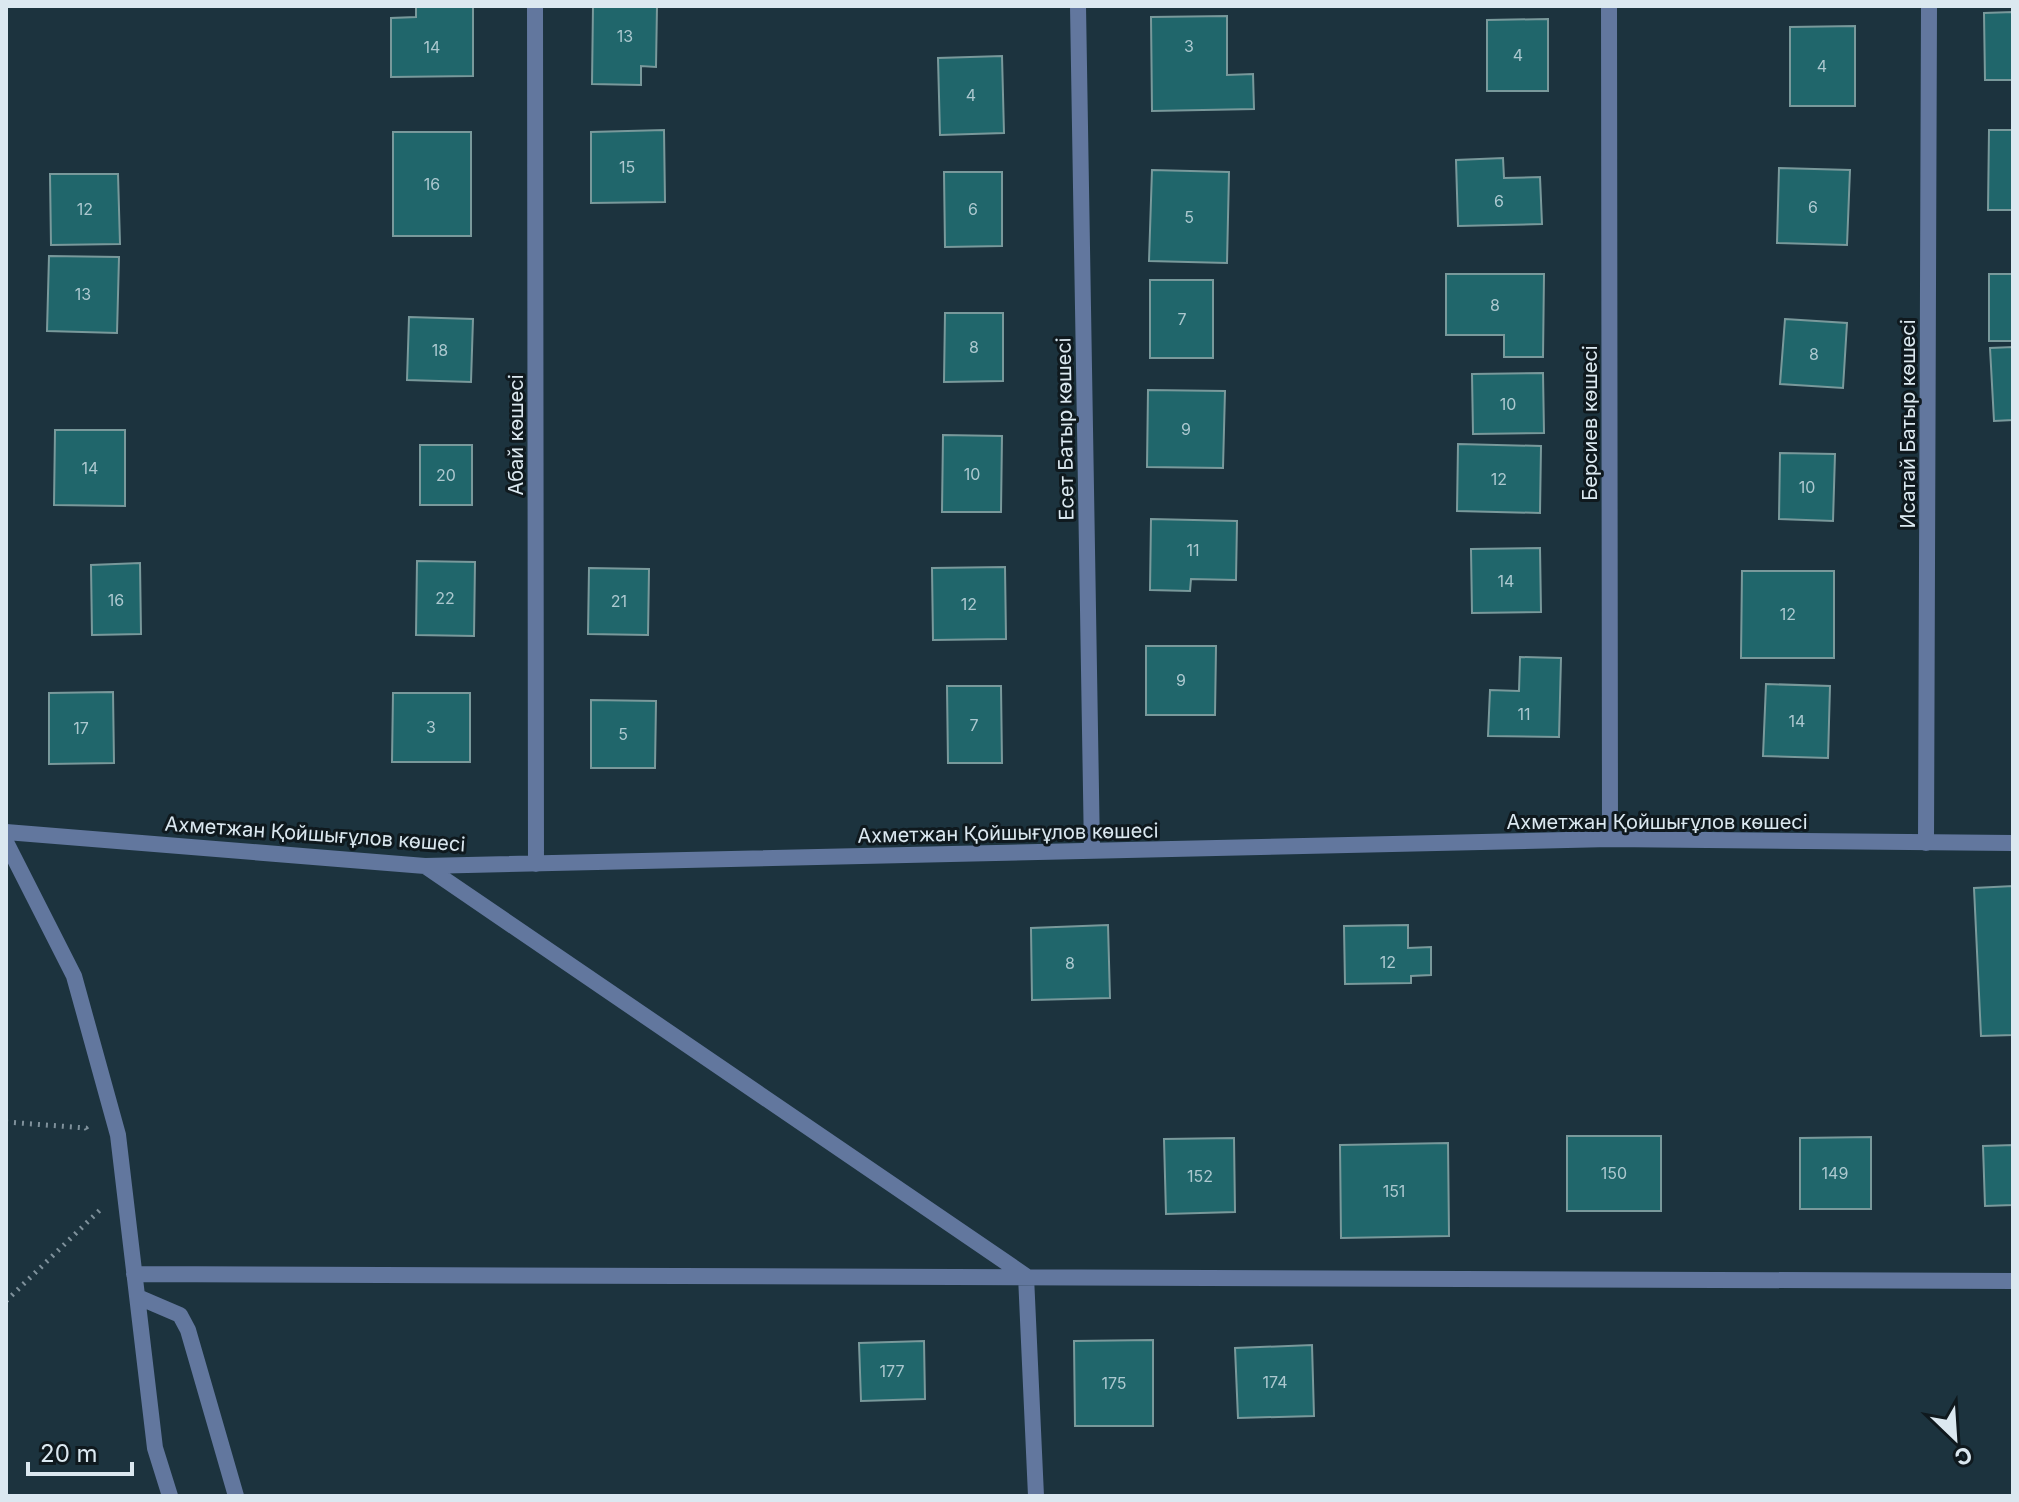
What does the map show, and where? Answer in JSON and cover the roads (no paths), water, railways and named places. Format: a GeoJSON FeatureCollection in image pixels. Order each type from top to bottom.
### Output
{"type":"FeatureCollection","features":[{"type":"Feature","properties":{"kind":"street","name":"Абай көшесі"},"geometry":{"type":"LineString","coordinates":[[535,6],[536,864]]}},
{"type":"Feature","properties":{"kind":"street","name":"Есет Батыр көшесі"},"geometry":{"type":"LineString","coordinates":[[1078,6],[1092,851]]}},
{"type":"Feature","properties":{"kind":"street","name":"Берсиев көшесі"},"geometry":{"type":"LineString","coordinates":[[1609,6],[1610,839]]}},
{"type":"Feature","properties":{"kind":"street","name":"Исатай Батыр көшесі"},"geometry":{"type":"LineString","coordinates":[[1926,843],[1929,6]]}},
{"type":"Feature","properties":{"kind":"street","name":"Ахметжан Қойшығұлов көшесі"},"geometry":{"type":"LineString","coordinates":[[6,832],[425,866],[1610,839],[2013,843]]}},
{"type":"Feature","properties":{"kind":"street"},"geometry":{"type":"LineString","coordinates":[[6,842],[74,976],[118,1135],[155,1448],[170,1496]]}},
{"type":"Feature","properties":{"kind":"street"},"geometry":{"type":"LineString","coordinates":[[425,866],[1026,1276]]}},
{"type":"Feature","properties":{"kind":"street"},"geometry":{"type":"LineString","coordinates":[[134,1274],[2013,1281]]}},
{"type":"Feature","properties":{"kind":"street"},"geometry":{"type":"LineString","coordinates":[[1026,1276],[1036,1496]]}},
{"type":"Feature","properties":{"kind":"street"},"geometry":{"type":"LineString","coordinates":[[138,1297],[180,1315],[184,1323],[236,1496]]}}]}
